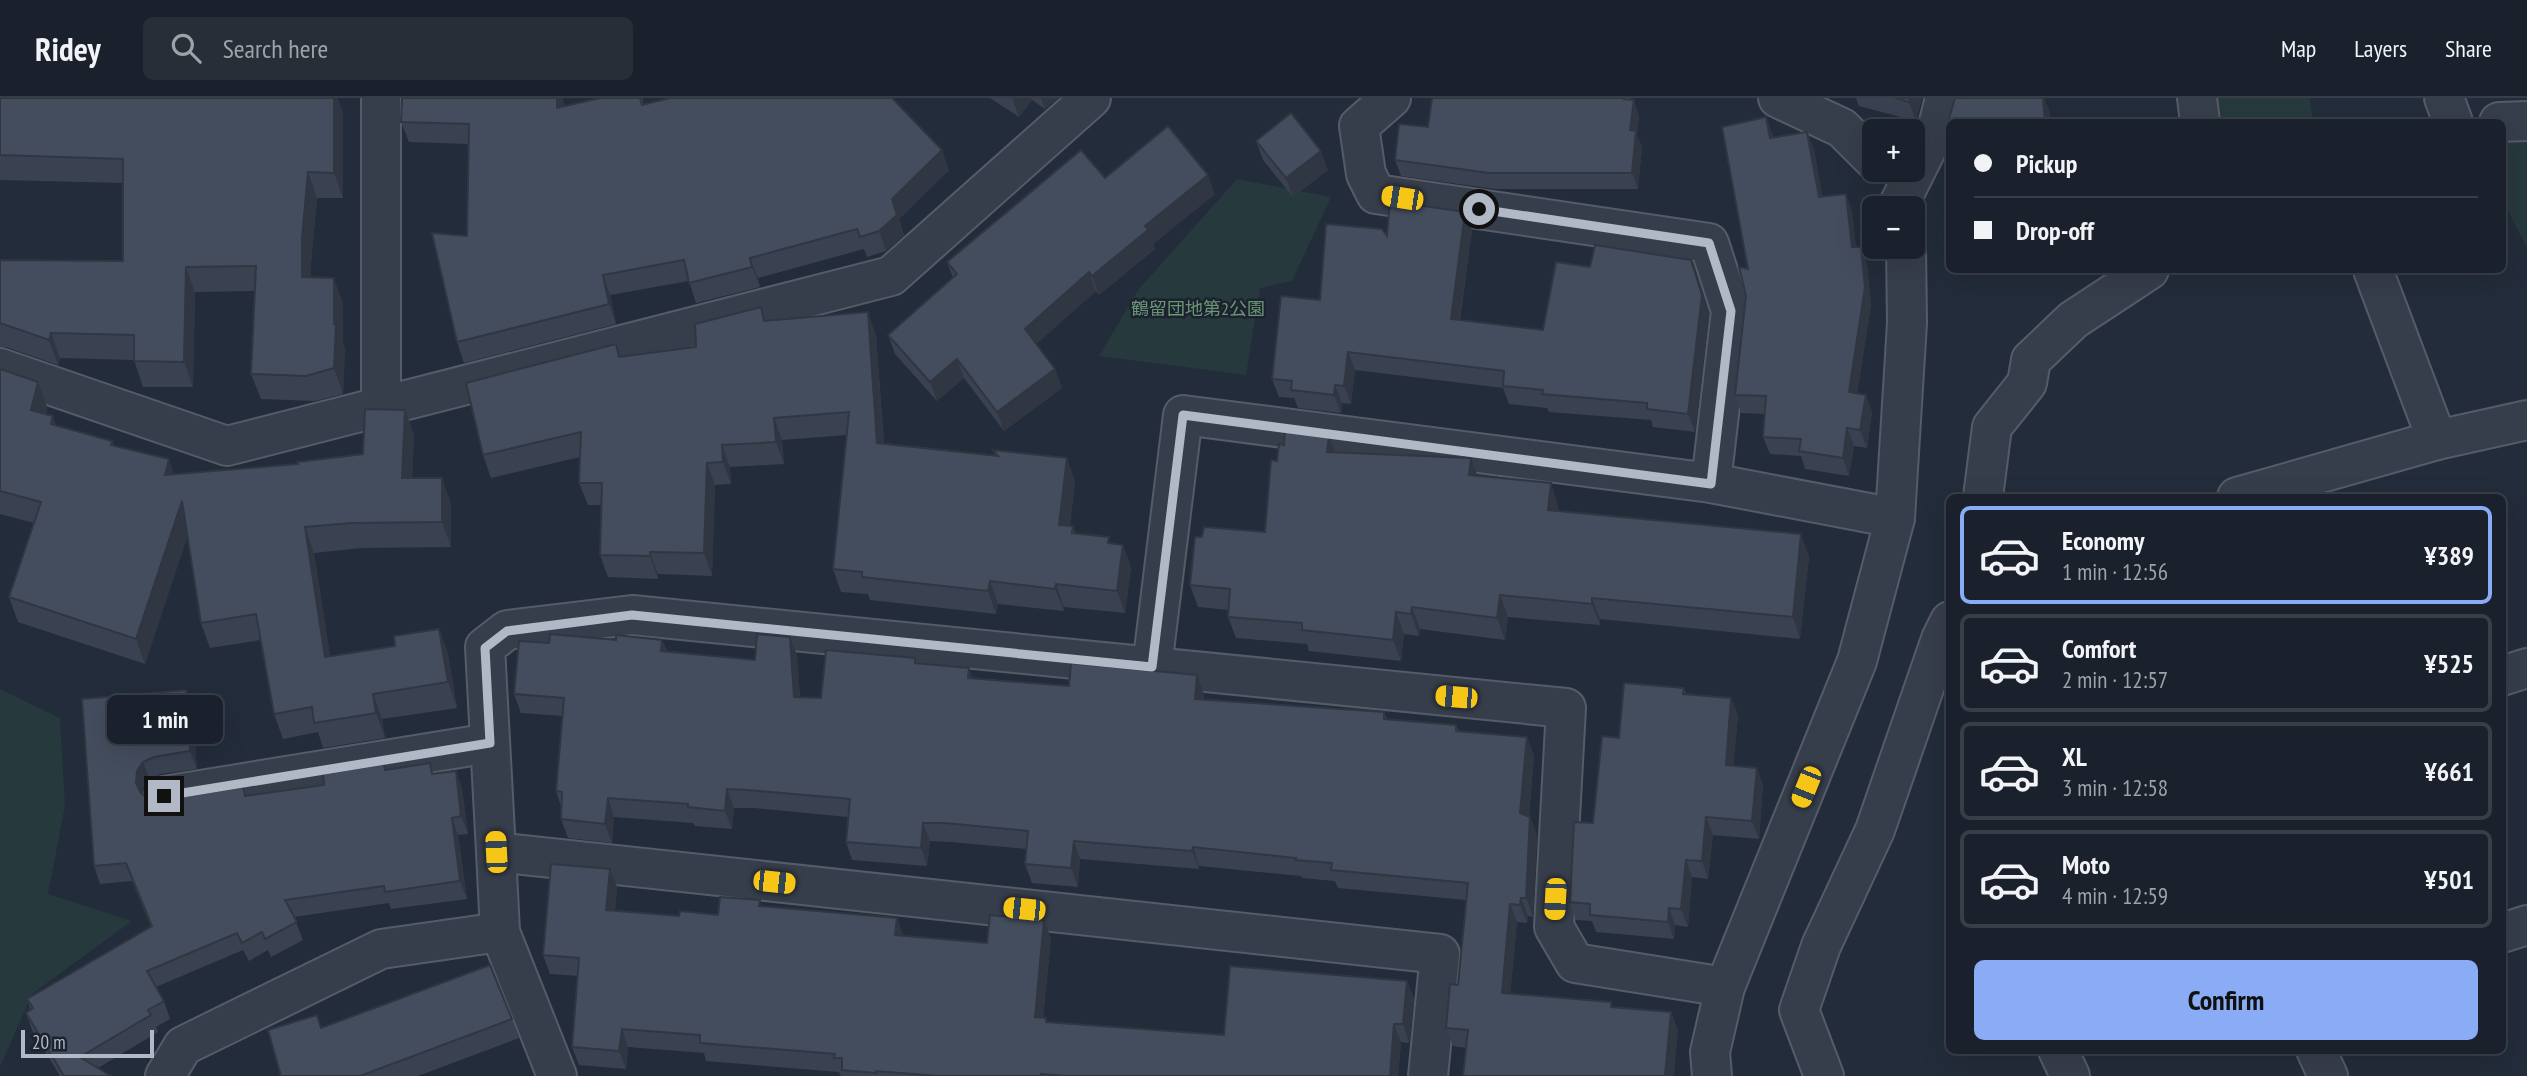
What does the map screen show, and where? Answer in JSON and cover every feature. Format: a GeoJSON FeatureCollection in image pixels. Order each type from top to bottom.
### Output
{"type":"FeatureCollection","features":[{"type":"Feature","properties":{"kind":"street"},"geometry":{"type":"LineString","coordinates":[[381,98],[381,405]]}},
{"type":"Feature","properties":{"kind":"street"},"geometry":{"type":"LineString","coordinates":[[0,368],[227,446],[891,276],[1091,98]]}},
{"type":"Feature","properties":{"kind":"street"},"geometry":{"type":"LineString","coordinates":[[1391,98],[1359,126],[1366,174],[1376,194],[1709,243],[1731,311],[1711,484]]}},
{"type":"Feature","properties":{"kind":"street"},"geometry":{"type":"LineString","coordinates":[[1778,98],[1842,128],[1862,148]]}},
{"type":"Feature","properties":{"kind":"street"},"geometry":{"type":"LineString","coordinates":[[1903,196],[1938,126],[1945,98]]}},
{"type":"Feature","properties":{"kind":"street"},"geometry":{"type":"LineString","coordinates":[[2197,98],[2200,119]]}},
{"type":"Feature","properties":{"kind":"street"},"geometry":{"type":"LineString","coordinates":[[2444,98],[2452,119]]}},
{"type":"Feature","properties":{"kind":"street"},"geometry":{"type":"LineString","coordinates":[[2506,122],[2527,121]]}},
{"type":"Feature","properties":{"kind":"street"},"geometry":{"type":"LineString","coordinates":[[1712,1076],[1710,1052],[1725,987],[1857,661],[1895,518],[1907,323],[1906,259]]}},
{"type":"Feature","properties":{"kind":"street"},"geometry":{"type":"LineString","coordinates":[[1983,494],[1992,427],[2027,383],[2031,360],[2073,320],[2144,273]]}},
{"type":"Feature","properties":{"kind":"street"},"geometry":{"type":"LineString","coordinates":[[2374,273],[2437,440]]}},
{"type":"Feature","properties":{"kind":"street"},"geometry":{"type":"LineString","coordinates":[[1152,667],[1183,415],[1711,484],[1895,518]]}},
{"type":"Feature","properties":{"kind":"street"},"geometry":{"type":"LineString","coordinates":[[2248,494],[2437,440],[2527,419]]}},
{"type":"Feature","properties":{"kind":"street"},"geometry":{"type":"LineString","coordinates":[[557,1076],[500,932],[485,648],[507,631],[632,615],[1566,708],[1554,927],[1575,963],[1725,987]]}},
{"type":"Feature","properties":{"kind":"street"},"geometry":{"type":"LineString","coordinates":[[1824,1076],[1799,1010],[1821,946],[1875,830],[1946,629]]}},
{"type":"Feature","properties":{"kind":"street"},"geometry":{"type":"LineString","coordinates":[[2506,675],[2527,668]]}},
{"type":"Feature","properties":{"kind":"street"},"geometry":{"type":"LineString","coordinates":[[164,796],[490,743]]}},
{"type":"Feature","properties":{"kind":"street"},"geometry":{"type":"LineString","coordinates":[[496,852],[1440,954],[1428,1076]]}},
{"type":"Feature","properties":{"kind":"street"},"geometry":{"type":"LineString","coordinates":[[2506,932],[2527,925]]}},
{"type":"Feature","properties":{"kind":"street"},"geometry":{"type":"LineString","coordinates":[[165,1076],[183,1046],[381,949],[500,932]]}},
{"type":"Feature","properties":{"kind":"street"},"geometry":{"type":"LineString","coordinates":[[2060,1054],[2070,1076]]}},
{"type":"Feature","properties":{"kind":"street"},"geometry":{"type":"LineString","coordinates":[[2318,1054],[2328,1076]]}},
{"type":"Feature","properties":{"kind":"green space"},"geometry":{"type":"Polygon","coordinates":[[[2215,98],[2310,98],[2313,119],[2218,119],[2215,98]]]}},
{"type":"Feature","properties":{"kind":"green space"},"geometry":{"type":"Polygon","coordinates":[[[2527,135],[2527,248],[2506,207],[2506,137],[2527,135]]]}},
{"type":"Feature","properties":{"kind":"green space","name":"鶴留団地第2公園"},"geometry":{"type":"Polygon","coordinates":[[[1237,179],[1331,197],[1292,281],[1260,288],[1246,375],[1099,356],[1138,290],[1237,179]]]}},
{"type":"Feature","properties":{"kind":"green space"},"geometry":{"type":"Polygon","coordinates":[[[0,689],[60,718],[65,806],[48,894],[132,921],[32,994],[0,1067],[0,689]]]}},
{"type":"Feature","properties":{"kind":"building"},"geometry":{"type":"Polygon","coordinates":[[[0,98],[334,98],[334,173],[308,172],[302,238],[302,277],[334,278],[334,368],[306,376],[251,374],[256,266],[186,267],[184,362],[134,361],[134,335],[51,333],[49,340],[0,323],[0,260],[123,261],[123,159],[0,155],[0,98]]]}},
{"type":"Feature","properties":{"kind":"building"},"geometry":{"type":"Polygon","coordinates":[[[402,98],[557,98],[557,108],[600,98],[640,98],[642,105],[670,98],[892,98],[942,150],[892,199],[897,215],[879,231],[860,237],[857,229],[750,258],[752,267],[689,283],[684,260],[603,275],[609,304],[457,342],[432,233],[467,236],[469,124],[401,122],[402,98]]]}},
{"type":"Feature","properties":{"kind":"building"},"geometry":{"type":"Polygon","coordinates":[[[1432,98],[1634,100],[1630,130],[1636,131],[1632,173],[1489,173],[1395,160],[1399,124],[1428,127],[1432,98]]]}},
{"type":"Feature","properties":{"kind":"building"},"geometry":{"type":"Polygon","coordinates":[[[1955,98],[2043,98],[2045,119],[1949,119],[1955,98]]]}},
{"type":"Feature","properties":{"kind":"building"},"geometry":{"type":"Polygon","coordinates":[[[1291,113],[1321,151],[1286,178],[1256,141],[1291,113]]]}},
{"type":"Feature","properties":{"kind":"building"},"geometry":{"type":"Polygon","coordinates":[[[1766,117],[1770,138],[1807,132],[1819,197],[1846,194],[1852,247],[1861,247],[1865,287],[1849,392],[1866,395],[1860,430],[1847,428],[1843,458],[1799,451],[1801,439],[1763,437],[1766,396],[1735,395],[1746,296],[1739,267],[1748,269],[1722,127],[1766,117]]]}},
{"type":"Feature","properties":{"kind":"building"},"geometry":{"type":"Polygon","coordinates":[[[1168,126],[1208,175],[1145,226],[1148,230],[1092,276],[1089,272],[1025,329],[1055,369],[997,412],[957,359],[930,382],[888,335],[957,274],[947,262],[1081,150],[1105,178],[1168,126]]]}},
{"type":"Feature","properties":{"kind":"building"},"geometry":{"type":"Polygon","coordinates":[[[1390,201],[1465,212],[1451,319],[1543,330],[1556,262],[1590,267],[1595,245],[1691,260],[1702,295],[1688,414],[1647,409],[1647,403],[1542,394],[1543,390],[1503,386],[1504,371],[1348,352],[1344,386],[1335,385],[1334,395],[1291,390],[1292,381],[1272,379],[1281,296],[1320,300],[1326,224],[1382,229],[1387,236],[1390,201]]]}},
{"type":"Feature","properties":{"kind":"building"},"geometry":{"type":"Polygon","coordinates":[[[761,307],[764,321],[868,312],[877,443],[998,456],[993,450],[1067,458],[1059,525],[1073,526],[1072,533],[1109,537],[1108,543],[1123,545],[1117,591],[1056,584],[1055,589],[990,581],[988,591],[862,577],[862,572],[833,569],[849,412],[774,418],[776,442],[722,445],[723,462],[707,463],[704,553],[600,555],[602,483],[579,483],[581,432],[483,455],[466,383],[616,344],[619,357],[696,347],[695,324],[761,307]]]}},
{"type":"Feature","properties":{"kind":"building"},"geometry":{"type":"Polygon","coordinates":[[[0,369],[38,382],[31,410],[53,416],[51,424],[112,441],[111,445],[169,459],[165,475],[298,464],[297,462],[363,454],[365,409],[405,410],[402,478],[442,478],[442,522],[352,523],[305,527],[325,657],[395,646],[394,636],[439,629],[448,682],[373,694],[376,713],[314,723],[312,707],[274,714],[256,614],[201,623],[182,501],[136,639],[9,597],[41,502],[0,491],[0,369]]]}},
{"type":"Feature","properties":{"kind":"building"},"geometry":{"type":"Polygon","coordinates":[[[1285,430],[1329,435],[1327,452],[1471,458],[1469,475],[1551,483],[1548,510],[1801,534],[1793,617],[1592,598],[1592,604],[1500,595],[1497,618],[1412,607],[1411,614],[1396,612],[1393,640],[1302,630],[1302,623],[1228,617],[1230,589],[1190,585],[1195,537],[1202,537],[1204,527],[1265,532],[1271,460],[1277,461],[1279,444],[1284,445],[1285,430]]]}},
{"type":"Feature","properties":{"kind":"building"},"geometry":{"type":"Polygon","coordinates":[[[550,634],[616,640],[616,635],[662,640],[661,651],[755,660],[757,634],[790,637],[794,697],[821,698],[826,650],[915,658],[915,663],[969,668],[968,678],[1069,686],[1071,663],[1197,675],[1195,699],[1384,712],[1384,719],[1456,725],[1456,731],[1527,737],[1520,813],[1530,817],[1526,898],[1521,898],[1520,905],[1510,904],[1502,993],[1611,1002],[1611,1007],[1671,1012],[1665,1076],[1463,1076],[1468,1030],[1446,1028],[1450,984],[1458,985],[1468,883],[1331,870],[1332,863],[1193,847],[1192,851],[1074,841],[1071,868],[1025,864],[1028,831],[945,823],[923,823],[921,848],[846,842],[850,799],[747,790],[727,789],[725,811],[688,807],[688,804],[608,798],[605,824],[561,819],[562,792],[556,791],[564,698],[514,694],[519,641],[549,643],[550,634]]]}},
{"type":"Feature","properties":{"kind":"building"},"geometry":{"type":"Polygon","coordinates":[[[1624,683],[1684,688],[1683,694],[1731,698],[1726,765],[1757,768],[1752,821],[1706,817],[1702,861],[1686,860],[1681,909],[1669,908],[1668,922],[1590,915],[1590,904],[1570,902],[1574,822],[1593,823],[1602,736],[1619,738],[1624,683]]]}},
{"type":"Feature","properties":{"kind":"building"},"geometry":{"type":"Polygon","coordinates":[[[186,690],[190,751],[154,757],[143,762],[137,771],[136,783],[141,793],[150,799],[161,800],[243,787],[245,796],[324,785],[323,774],[384,764],[385,770],[430,763],[432,774],[456,771],[461,816],[452,818],[460,881],[385,892],[384,886],[285,900],[297,922],[265,939],[262,932],[242,943],[237,933],[147,971],[164,1001],[148,1010],[151,1015],[80,1057],[111,1076],[64,1076],[26,1013],[33,1008],[27,999],[152,926],[126,863],[94,866],[82,699],[186,690]]]}},
{"type":"Feature","properties":{"kind":"building"},"geometry":{"type":"Polygon","coordinates":[[[551,864],[610,869],[606,910],[679,916],[680,911],[718,915],[720,897],[760,900],[759,906],[897,918],[895,935],[987,943],[990,915],[1044,920],[1035,1017],[1046,1018],[1046,1022],[1224,1035],[1230,966],[1407,981],[1403,1024],[1394,1024],[1390,1076],[938,1076],[876,1073],[842,1070],[842,1058],[834,1058],[835,1054],[700,1043],[700,1035],[622,1029],[619,1051],[572,1047],[579,958],[543,955],[551,864]]]}},
{"type":"Feature","properties":{"kind":"building"},"geometry":{"type":"Polygon","coordinates":[[[490,965],[512,1019],[360,1076],[281,1076],[268,1030],[317,1015],[321,1028],[490,965]]]}},
{"type":"Feature","properties":{"kind":"route"},"geometry":{"type":"LineString","coordinates":[[164,796],[490,743],[485,648],[507,631],[632,615],[1152,667],[1183,415],[1711,484],[1731,311],[1709,243],[1479,209]]}}]}
